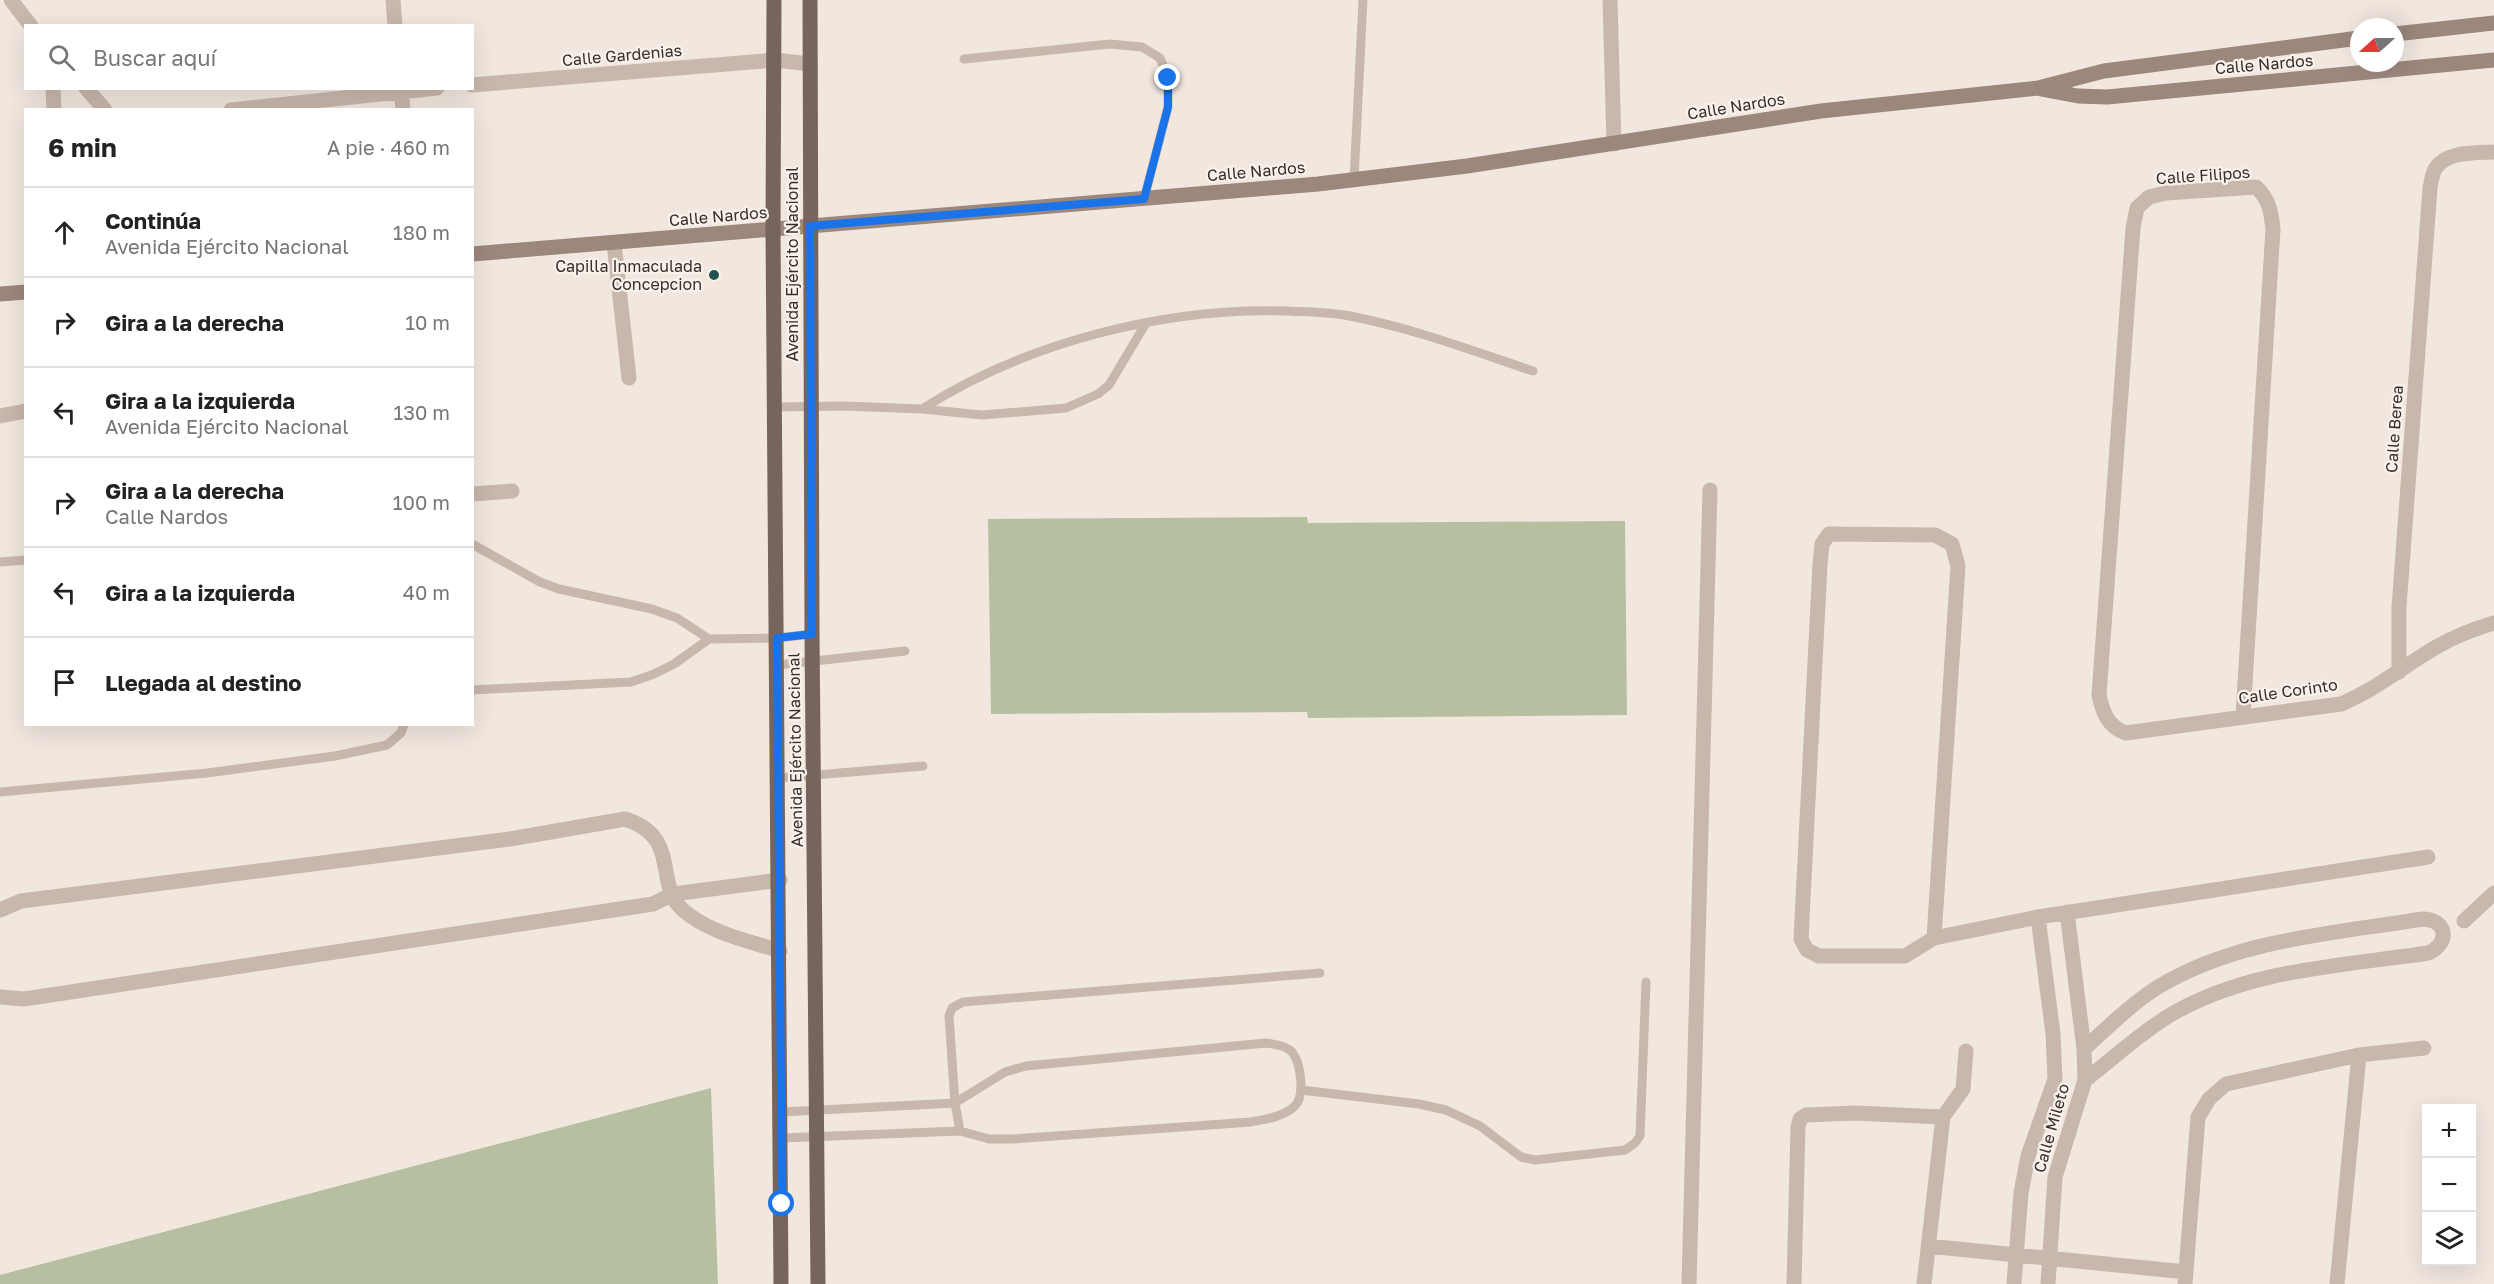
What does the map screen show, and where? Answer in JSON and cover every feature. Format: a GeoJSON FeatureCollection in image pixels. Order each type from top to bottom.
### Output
{"type":"FeatureCollection","features":[{"type":"Feature","properties":{"kind":"main road","name":"Avenida Ejército Nacional"},"geometry":{"type":"LineString","coordinates":[[774,0],[773,230],[782,1112],[781,1284]]}},
{"type":"Feature","properties":{"kind":"main road","name":"Avenida Ejército Nacional"},"geometry":{"type":"LineString","coordinates":[[810,0],[812,634],[818,1284]]}},
{"type":"Feature","properties":{"kind":"street"},"geometry":{"type":"LineString","coordinates":[[11,0],[29,24]]}},
{"type":"Feature","properties":{"kind":"street"},"geometry":{"type":"LineString","coordinates":[[393,0],[395,24]]}},
{"type":"Feature","properties":{"kind":"street"},"geometry":{"type":"LineString","coordinates":[[1610,0],[1614,144]]}},
{"type":"Feature","properties":{"kind":"street"},"geometry":{"type":"LineString","coordinates":[[2404,33],[2494,22]]}},
{"type":"Feature","properties":{"kind":"street","name":"Calle Nardos"},"geometry":{"type":"LineString","coordinates":[[474,254],[1354,180],[1614,144],[1809,112],[2038,88],[2104,71],[2350,39]]}},
{"type":"Feature","properties":{"kind":"street","name":"Calle Gardenias"},"geometry":{"type":"LineString","coordinates":[[474,86],[775,60],[810,64]]}},
{"type":"Feature","properties":{"kind":"street","name":"Calle Nardos"},"geometry":{"type":"LineString","coordinates":[[2038,88],[2078,96],[2107,97],[2494,60]]}},
{"type":"Feature","properties":{"kind":"street"},"geometry":{"type":"LineString","coordinates":[[53,90],[54,108]]}},
{"type":"Feature","properties":{"kind":"street"},"geometry":{"type":"LineString","coordinates":[[88,90],[103,108]]}},
{"type":"Feature","properties":{"kind":"street"},"geometry":{"type":"LineString","coordinates":[[248,108],[401,90],[404,108]]}},
{"type":"Feature","properties":{"kind":"street","name":"Calle Berea"},"geometry":{"type":"LineString","coordinates":[[2399,672],[2399,607],[2430,188],[2435,169],[2445,159],[2459,155],[2494,152]]}},
{"type":"Feature","properties":{"kind":"street","name":"Calle Filipos"},"geometry":{"type":"LineString","coordinates":[[2108,721],[2099,695],[2133,228],[2137,208],[2150,197],[2166,193],[2256,187],[2266,197],[2271,210],[2273,229],[2243,716]]}},
{"type":"Feature","properties":{"kind":"street"},"geometry":{"type":"LineString","coordinates":[[614,243],[630,378]]}},
{"type":"Feature","properties":{"kind":"street"},"geometry":{"type":"LineString","coordinates":[[0,294],[24,292]]}},
{"type":"Feature","properties":{"kind":"street"},"geometry":{"type":"LineString","coordinates":[[0,416],[24,411]]}},
{"type":"Feature","properties":{"kind":"street"},"geometry":{"type":"LineString","coordinates":[[1689,1284],[1710,490]]}},
{"type":"Feature","properties":{"kind":"street"},"geometry":{"type":"LineString","coordinates":[[474,494],[512,491]]}},
{"type":"Feature","properties":{"kind":"street"},"geometry":{"type":"LineString","coordinates":[[1934,938],[1958,566],[1952,544],[1935,535],[1829,534],[1822,544],[1820,564],[1801,939],[1807,950],[1819,956],[1905,956],[1934,938],[2038,917],[2428,857]]}},
{"type":"Feature","properties":{"kind":"street","name":"Calle Corinto"},"geometry":{"type":"LineString","coordinates":[[2108,721],[2115,729],[2126,733],[2341,704],[2366,694],[2438,646],[2471,630],[2494,623]]}},
{"type":"Feature","properties":{"kind":"street"},"geometry":{"type":"LineString","coordinates":[[0,910],[21,901],[510,839],[618,820],[640,824],[658,840],[673,894],[683,910],[712,928],[780,951]]}},
{"type":"Feature","properties":{"kind":"street"},"geometry":{"type":"LineString","coordinates":[[0,997],[24,999],[653,904],[673,894],[780,880]]}},
{"type":"Feature","properties":{"kind":"street"},"geometry":{"type":"LineString","coordinates":[[2464,921],[2494,893]]}},
{"type":"Feature","properties":{"kind":"street","name":"Calle Mileto"},"geometry":{"type":"LineString","coordinates":[[2048,1284],[2055,1177],[2085,1080],[2084,1049],[2067,912]]}},
{"type":"Feature","properties":{"kind":"street","name":"Calle Mileto"},"geometry":{"type":"LineString","coordinates":[[2014,1284],[2021,1193],[2028,1156],[2055,1079],[2054,1042],[2038,917]]}},
{"type":"Feature","properties":{"kind":"street"},"geometry":{"type":"LineString","coordinates":[[2084,1049],[2156,988],[2198,965],[2224,956],[2254,947],[2422,919],[2437,922],[2443,931],[2443,941],[2438,949],[2428,953],[2259,978],[2211,994],[2154,1026],[2085,1080]]}},
{"type":"Feature","properties":{"kind":"street"},"geometry":{"type":"LineString","coordinates":[[1928,1246],[2050,1259],[2186,1278],[2198,1118],[2209,1099],[2226,1084],[2359,1055],[2424,1048]]}},
{"type":"Feature","properties":{"kind":"street"},"geometry":{"type":"LineString","coordinates":[[1924,1284],[1943,1117],[1963,1089],[1966,1051]]}},
{"type":"Feature","properties":{"kind":"street"},"geometry":{"type":"LineString","coordinates":[[2337,1284],[2359,1055]]}},
{"type":"Feature","properties":{"kind":"street"},"geometry":{"type":"LineString","coordinates":[[1794,1284],[1797,1127],[1800,1119],[1806,1115],[1854,1113],[1943,1117]]}},
{"type":"Feature","properties":{"kind":"lane"},"geometry":{"type":"LineString","coordinates":[[1354,180],[1362,0]]}},
{"type":"Feature","properties":{"kind":"lane"},"geometry":{"type":"LineString","coordinates":[[964,59],[1110,44],[1142,47],[1160,58],[1168,78],[1168,107],[1144,199]]}},
{"type":"Feature","properties":{"kind":"lane"},"geometry":{"type":"LineString","coordinates":[[922,409],[972,379],[1079,340],[1146,323],[1210,313],[1261,310],[1348,316],[1460,347],[1533,371]]}},
{"type":"Feature","properties":{"kind":"lane"},"geometry":{"type":"LineString","coordinates":[[775,407],[922,409],[982,415],[1066,408],[1098,394],[1109,385],[1146,323]]}},
{"type":"Feature","properties":{"kind":"lane"},"geometry":{"type":"LineString","coordinates":[[474,545],[514,570],[559,590],[652,609],[677,618],[709,639],[777,638],[812,634]]}},
{"type":"Feature","properties":{"kind":"lane"},"geometry":{"type":"LineString","coordinates":[[0,562],[24,560]]}},
{"type":"Feature","properties":{"kind":"lane"},"geometry":{"type":"LineString","coordinates":[[474,690],[631,681],[654,674],[674,664],[709,639]]}},
{"type":"Feature","properties":{"kind":"lane"},"geometry":{"type":"LineString","coordinates":[[778,665],[905,651]]}},
{"type":"Feature","properties":{"kind":"lane"},"geometry":{"type":"LineString","coordinates":[[0,792],[207,773],[335,756],[387,745],[401,733],[403,726]]}},
{"type":"Feature","properties":{"kind":"lane"},"geometry":{"type":"LineString","coordinates":[[779,778],[923,766]]}},
{"type":"Feature","properties":{"kind":"lane"},"geometry":{"type":"LineString","coordinates":[[960,1131],[949,1016],[952,1008],[963,1002],[1320,974]]}},
{"type":"Feature","properties":{"kind":"lane"},"geometry":{"type":"LineString","coordinates":[[1301,1090],[1419,1104],[1446,1110],[1480,1126],[1521,1157],[1535,1160],[1625,1149],[1635,1143],[1640,1136],[1646,982]]}},
{"type":"Feature","properties":{"kind":"lane"},"geometry":{"type":"LineString","coordinates":[[782,1112],[956,1103],[1005,1072],[1026,1066],[1266,1043],[1281,1046],[1292,1052],[1298,1065],[1301,1090],[1297,1104],[1285,1113],[1251,1122],[1014,1139],[988,1139],[960,1131],[782,1138]]}},
{"type":"Feature","properties":{"kind":"green space"},"geometry":{"type":"Polygon","coordinates":[[[1307,517],[1308,523],[1625,521],[1627,715],[1308,718],[1307,712],[991,714],[988,519],[1307,517]]]}},
{"type":"Feature","properties":{"kind":"green space"},"geometry":{"type":"Polygon","coordinates":[[[711,1088],[718,1284],[0,1284],[0,1275],[711,1088]]]}},
{"type":"Feature","properties":{"kind":"place","name":"Capilla Inmaculada Concepcion"},"geometry":{"type":"Point","coordinates":[714,275]}},
{"type":"Feature","properties":{"kind":"route"},"geometry":{"type":"LineString","coordinates":[[782,1204],[777,638],[812,634],[810,226],[1144,199],[1168,107],[1168,78]]}}]}
